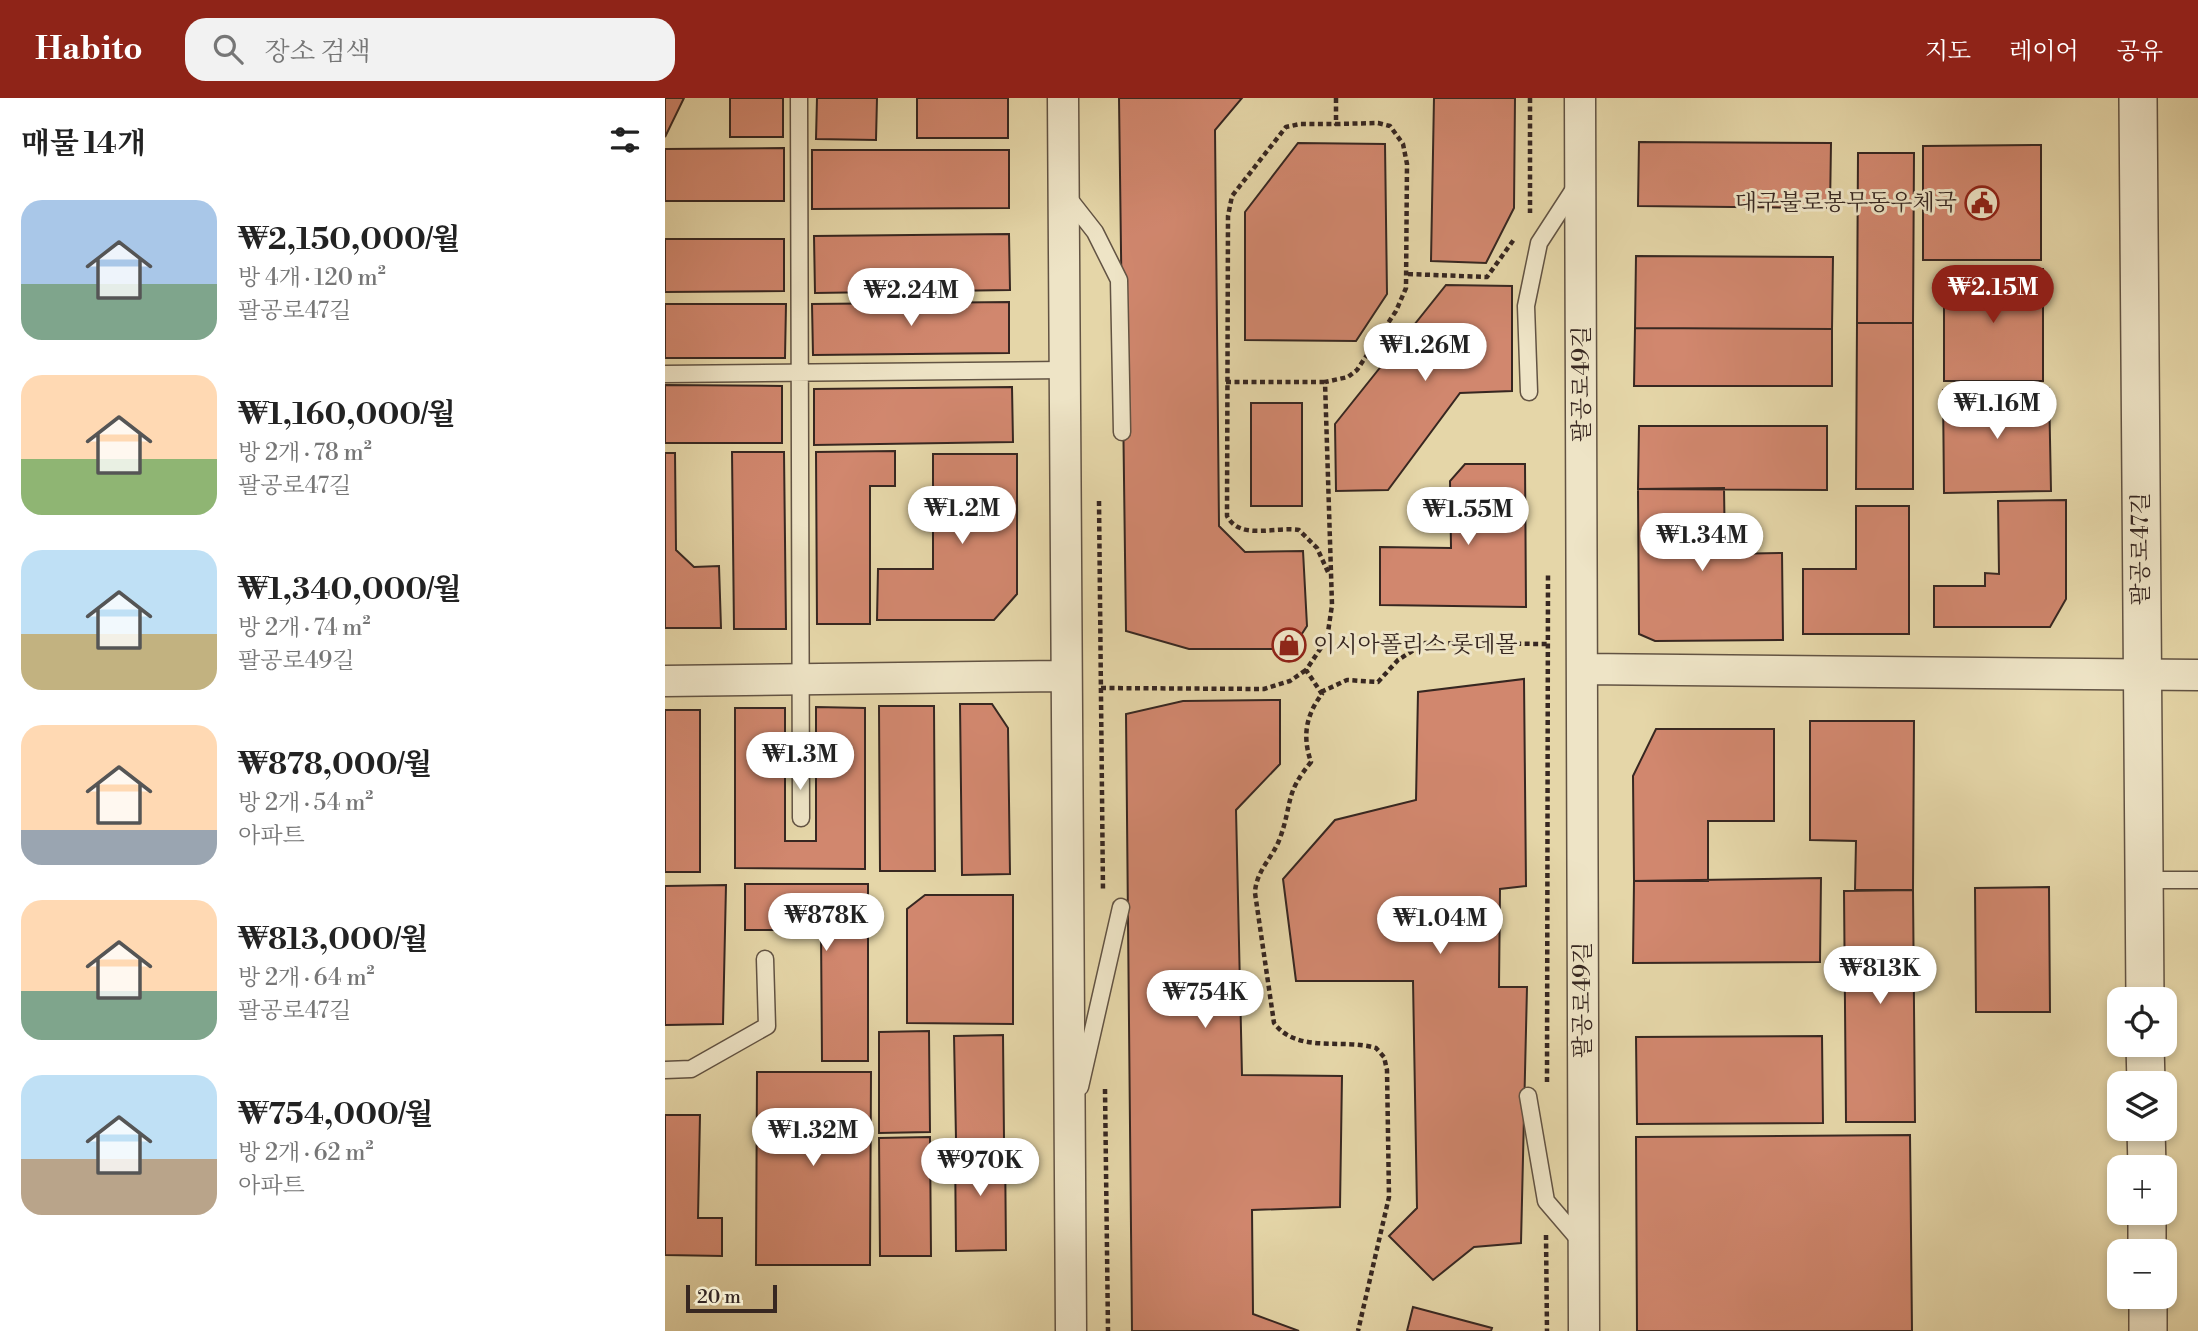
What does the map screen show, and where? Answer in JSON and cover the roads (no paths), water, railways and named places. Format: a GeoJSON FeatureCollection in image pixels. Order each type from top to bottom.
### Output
{"type":"FeatureCollection","features":[{"type":"Feature","properties":{"kind":"street"},"geometry":{"type":"LineString","coordinates":[[1063,98],[1071,1331]]}},
{"type":"Feature","properties":{"kind":"street","name":"팔공로49길"},"geometry":{"type":"LineString","coordinates":[[1580,98],[1584,1331]]}},
{"type":"Feature","properties":{"kind":"street","name":"팔공로47길"},"geometry":{"type":"LineString","coordinates":[[2138,98],[2145,987]]}},
{"type":"Feature","properties":{"kind":"street"},"geometry":{"type":"LineString","coordinates":[[1583,669],[2198,675]]}},
{"type":"Feature","properties":{"kind":"street"},"geometry":{"type":"LineString","coordinates":[[665,681],[1065,676]]}},
{"type":"Feature","properties":{"kind":"street"},"geometry":{"type":"LineString","coordinates":[[2148,1309],[2148,1331]]}},
{"type":"Feature","properties":{"kind":"lane"},"geometry":{"type":"LineString","coordinates":[[799,98],[801,818]]}},
{"type":"Feature","properties":{"kind":"lane"},"geometry":{"type":"LineString","coordinates":[[1529,392],[1526,306],[1539,243],[1581,179]]}},
{"type":"Feature","properties":{"kind":"lane"},"geometry":{"type":"LineString","coordinates":[[1063,191],[1095,232],[1119,280],[1122,432]]}},
{"type":"Feature","properties":{"kind":"lane"},"geometry":{"type":"LineString","coordinates":[[665,374],[1065,370]]}},
{"type":"Feature","properties":{"kind":"lane"},"geometry":{"type":"LineString","coordinates":[[2144,880],[2198,880]]}},
{"type":"Feature","properties":{"kind":"lane"},"geometry":{"type":"LineString","coordinates":[[1069,1130],[1121,906]]}},
{"type":"Feature","properties":{"kind":"lane"},"geometry":{"type":"LineString","coordinates":[[665,1070],[691,1069],[767,1026],[765,959]]}},
{"type":"Feature","properties":{"kind":"lane"},"geometry":{"type":"LineString","coordinates":[[1528,1096],[1546,1201],[1584,1245]]}},
{"type":"Feature","properties":{"kind":"place","name":"대구불로봉무동우체국"},"geometry":{"type":"Point","coordinates":[1982,203]}},
{"type":"Feature","properties":{"kind":"place","name":"이시아폴리스 롯데몰"},"geometry":{"type":"Point","coordinates":[1289,645]}}]}
